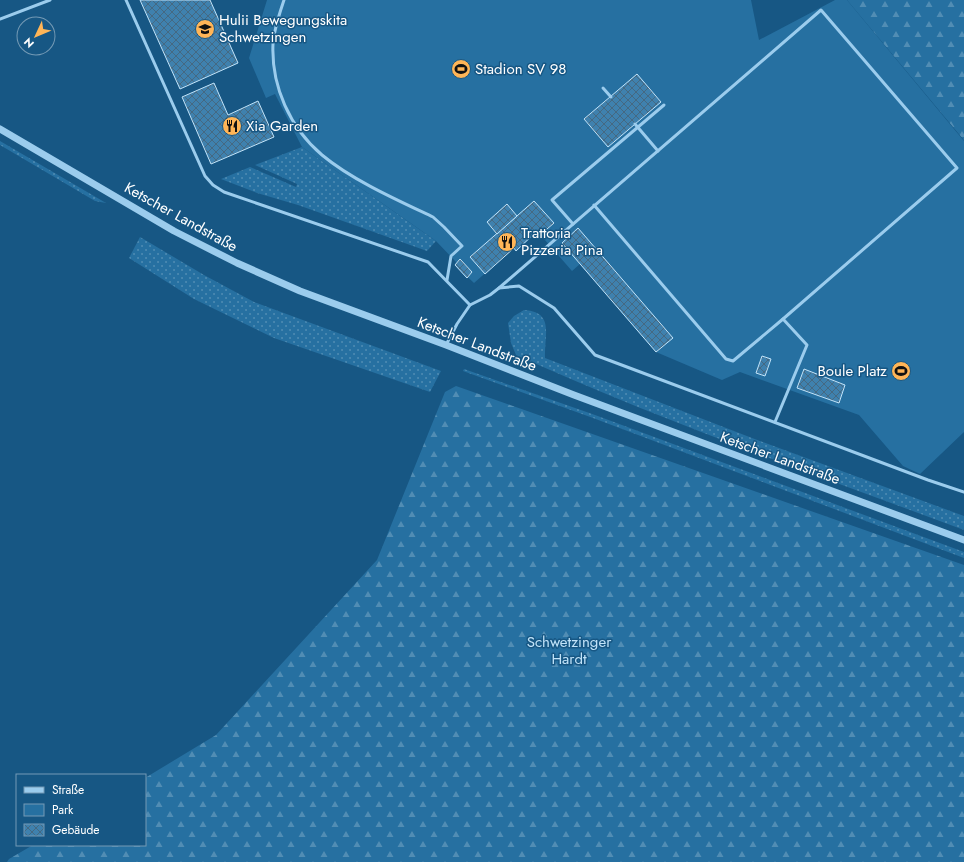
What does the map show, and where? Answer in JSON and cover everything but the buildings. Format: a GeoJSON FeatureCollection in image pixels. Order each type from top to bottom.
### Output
{"type":"FeatureCollection","features":[{"type":"Feature","properties":{"kind":"street","name":"Ketscher Landstraße"},"geometry":{"type":"LineString","coordinates":[[0,129],[174,231],[237,263],[300,291],[964,540]]}},
{"type":"Feature","properties":{"kind":"lane"},"geometry":{"type":"LineString","coordinates":[[0,19],[50,0]]}},
{"type":"Feature","properties":{"kind":"lane"},"geometry":{"type":"LineString","coordinates":[[126,0],[205,176],[213,185],[224,192],[428,262],[470,305]]}},
{"type":"Feature","properties":{"kind":"lane"},"geometry":{"type":"LineString","coordinates":[[284,0],[276,24],[273,45],[275,70],[281,97],[291,118],[303,137],[322,155],[350,174],[433,217],[444,226],[462,246],[451,256],[447,280]]}},
{"type":"Feature","properties":{"kind":"lane"},"geometry":{"type":"LineString","coordinates":[[446,345],[470,305],[490,295],[499,288],[821,10],[957,168],[783,319],[733,360],[726,359],[594,206]]}},
{"type":"Feature","properties":{"kind":"lane"},"geometry":{"type":"LineString","coordinates":[[603,88],[610,97]]}},
{"type":"Feature","properties":{"kind":"lane"},"geometry":{"type":"LineString","coordinates":[[573,224],[552,200],[636,126],[664,105]]}},
{"type":"Feature","properties":{"kind":"lane"},"geometry":{"type":"LineString","coordinates":[[636,126],[658,151]]}},
{"type":"Feature","properties":{"kind":"lane"},"geometry":{"type":"LineString","coordinates":[[499,288],[519,286],[554,308],[595,355],[928,480],[964,492]]}},
{"type":"Feature","properties":{"kind":"lane"},"geometry":{"type":"LineString","coordinates":[[775,422],[807,345],[783,319]]}},
{"type":"Feature","properties":{"kind":"green space"},"geometry":{"type":"Polygon","coordinates":[[[267,0],[751,0],[759,40],[835,0],[847,0],[964,141],[964,432],[920,474],[903,466],[859,415],[740,372],[722,380],[656,352],[580,264],[572,271],[538,232],[516,251],[513,249],[474,283],[455,265],[456,262],[436,241],[302,147],[275,94],[266,98],[249,58],[267,0]]]}},
{"type":"Feature","properties":{"kind":"green space"},"geometry":{"type":"Polygon","coordinates":[[[847,0],[964,0],[964,141],[963,139],[847,0]]]}},
{"type":"Feature","properties":{"kind":"green space"},"geometry":{"type":"Polygon","coordinates":[[[0,141],[106,203],[95,201],[0,145],[0,141]]]}},
{"type":"Feature","properties":{"kind":"green space"},"geometry":{"type":"Polygon","coordinates":[[[302,147],[436,241],[427,251],[298,205],[257,193],[221,179],[250,167],[296,187],[297,184],[255,165],[302,147]]]}},
{"type":"Feature","properties":{"kind":"green space"},"geometry":{"type":"Polygon","coordinates":[[[140,237],[204,275],[254,302],[441,371],[430,392],[274,338],[194,299],[129,258],[140,237]]]}},
{"type":"Feature","properties":{"kind":"green space"},"geometry":{"type":"Polygon","coordinates":[[[524,310],[540,315],[544,320],[546,326],[545,358],[752,438],[964,516],[964,530],[682,425],[516,355],[511,343],[508,323],[514,316],[524,310]]]}},
{"type":"Feature","properties":{"kind":"green space"},"geometry":{"type":"Polygon","coordinates":[[[464,369],[595,415],[964,552],[964,558],[593,418],[463,371],[464,369]]]}},
{"type":"Feature","properties":{"kind":"green space","name":"Schwetzinger Hardt"},"geometry":{"type":"Polygon","coordinates":[[[456,386],[964,565],[964,862],[7,862],[9,859],[31,846],[146,846],[146,777],[216,735],[377,560],[445,392],[456,386]]]}},
{"type":"Feature","properties":{"kind":"place","name":"Hulii Bewegungskita Schwetzingen"},"geometry":{"type":"Point","coordinates":[205,29]}},
{"type":"Feature","properties":{"kind":"place","name":"Stadion SV 98"},"geometry":{"type":"Point","coordinates":[461,69]}},
{"type":"Feature","properties":{"kind":"place","name":"Xia Garden"},"geometry":{"type":"Point","coordinates":[232,126]}},
{"type":"Feature","properties":{"kind":"place","name":"Trattoria Pizzeria Pina"},"geometry":{"type":"Point","coordinates":[507,242]}},
{"type":"Feature","properties":{"kind":"place","name":"Boule Platz"},"geometry":{"type":"Point","coordinates":[901,371]}}]}
